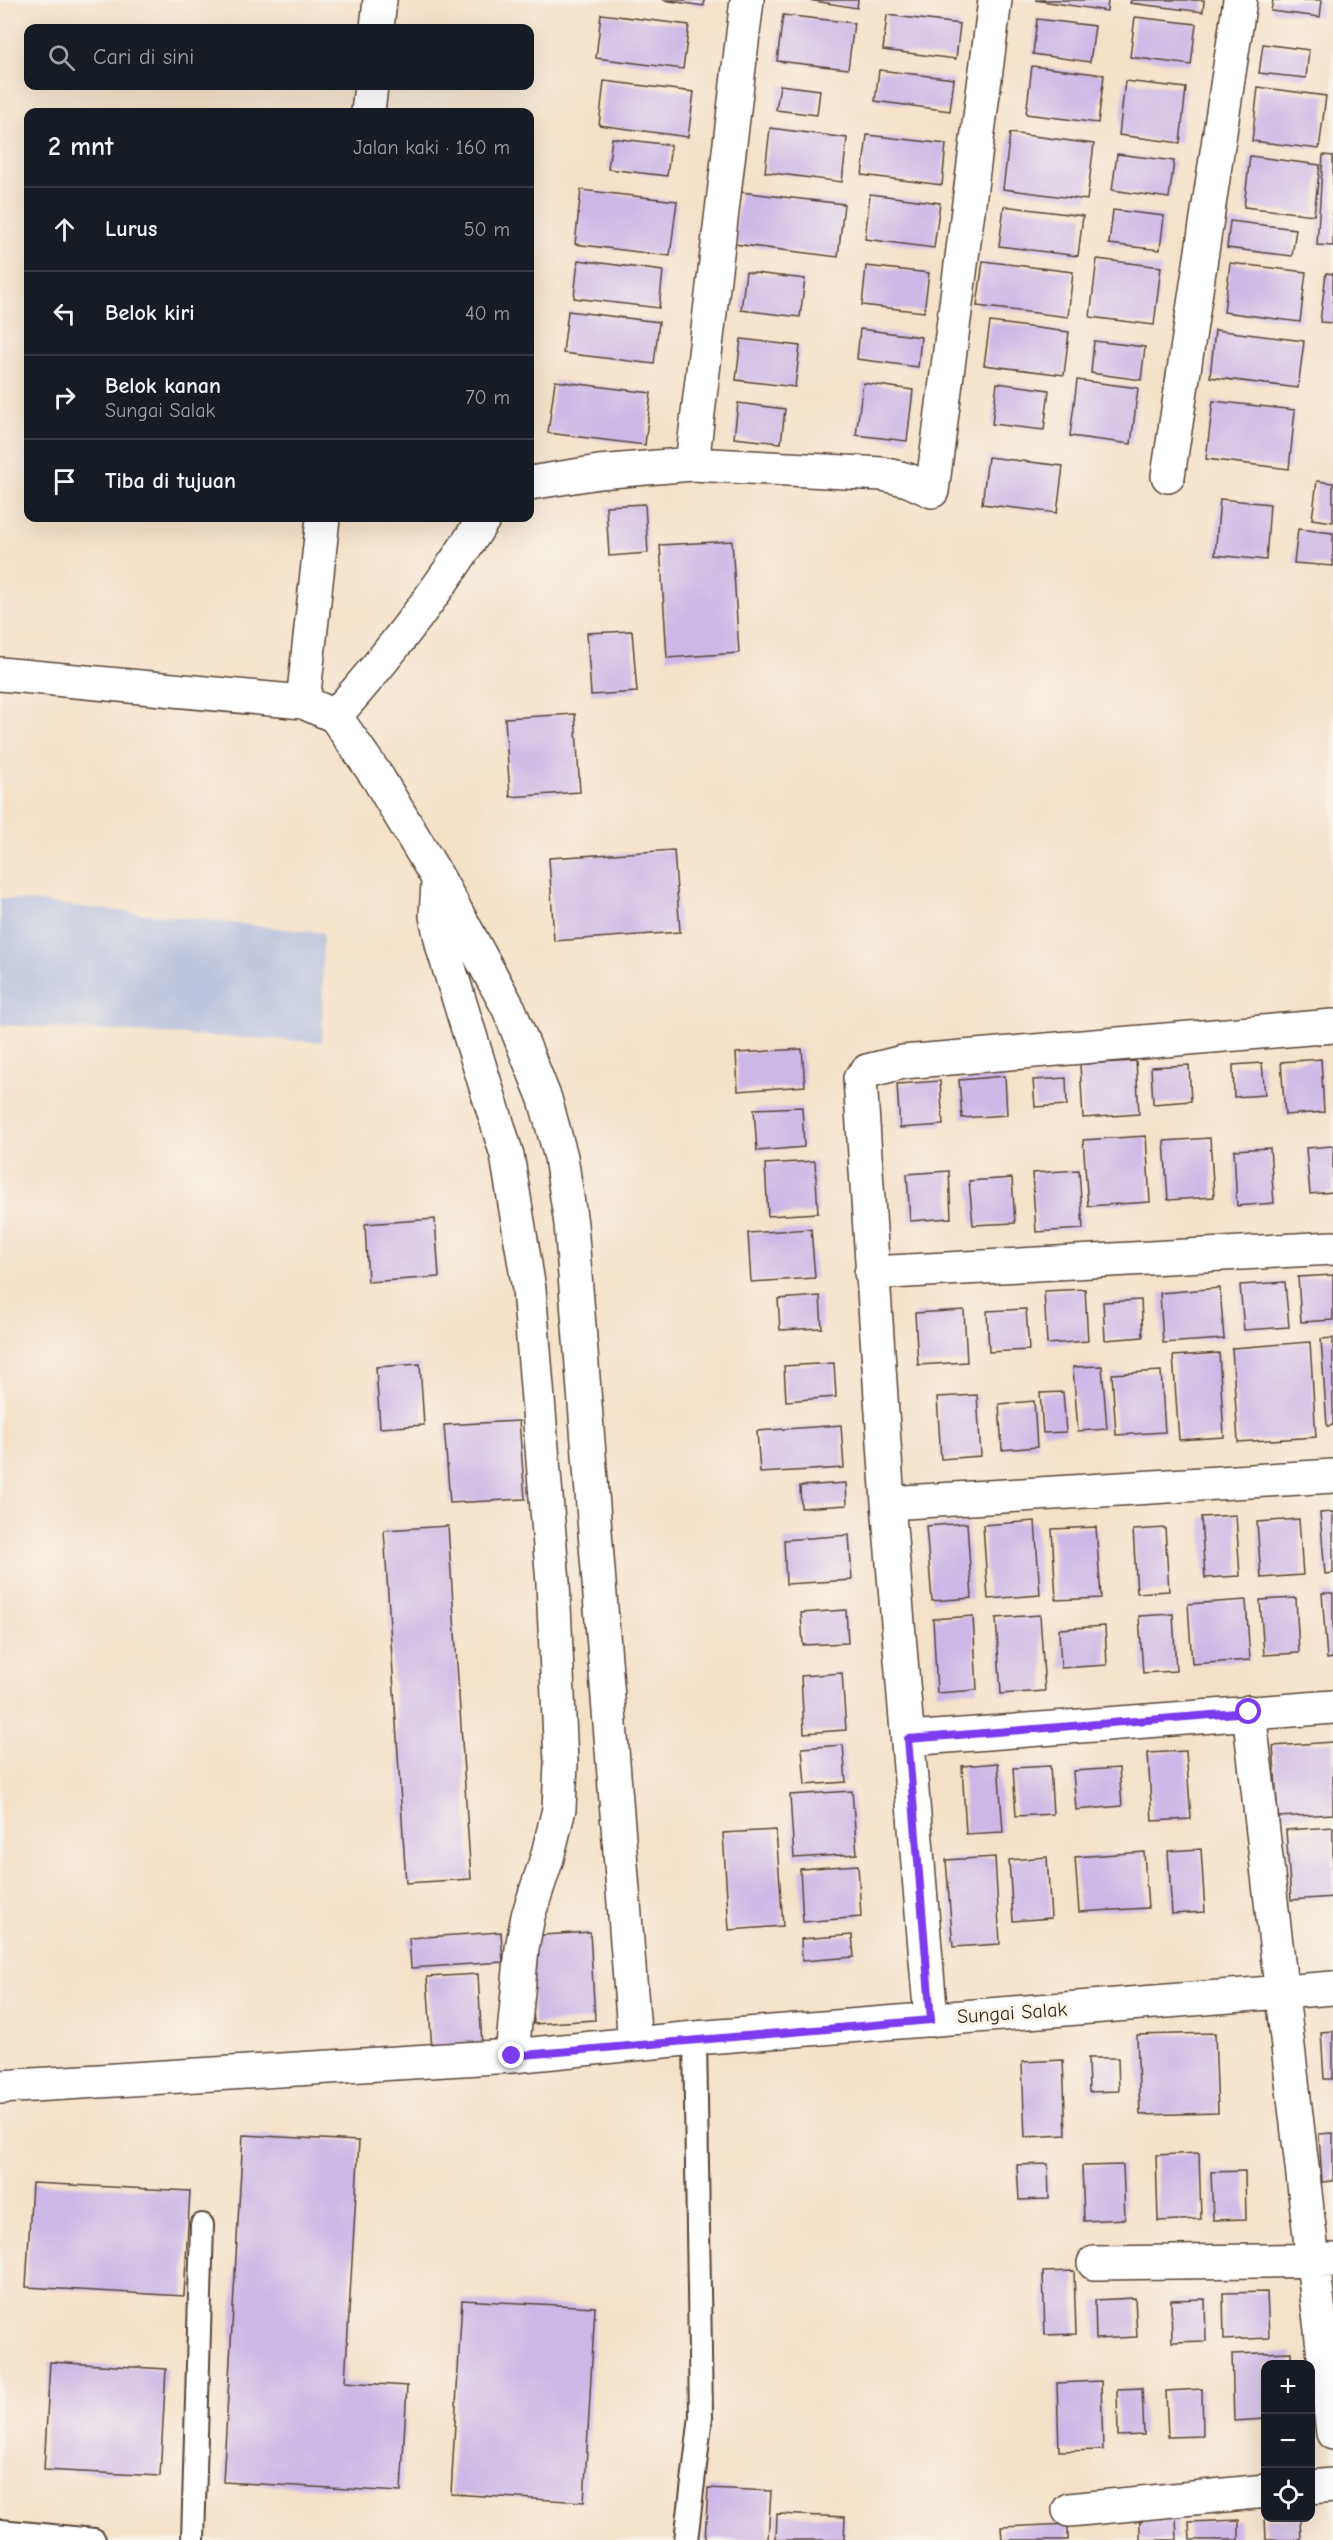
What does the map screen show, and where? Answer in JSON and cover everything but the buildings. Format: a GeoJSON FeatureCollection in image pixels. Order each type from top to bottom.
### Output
{"type":"FeatureCollection","features":[{"type":"Feature","properties":{"kind":"street"},"geometry":{"type":"LineString","coordinates":[[377,24],[380,0]]}},
{"type":"Feature","properties":{"kind":"street"},"geometry":{"type":"LineString","coordinates":[[692,464],[747,0]]}},
{"type":"Feature","properties":{"kind":"street"},"geometry":{"type":"LineString","coordinates":[[534,482],[599,472],[692,464],[883,474],[932,491],[994,0]]}},
{"type":"Feature","properties":{"kind":"street"},"geometry":{"type":"LineString","coordinates":[[1168,476],[1240,0]]}},
{"type":"Feature","properties":{"kind":"street"},"geometry":{"type":"LineString","coordinates":[[368,108],[371,90]]}},
{"type":"Feature","properties":{"kind":"street"},"geometry":{"type":"LineString","coordinates":[[303,702],[323,522]]}},
{"type":"Feature","properties":{"kind":"street"},"geometry":{"type":"LineString","coordinates":[[335,716],[393,651],[444,582],[482,522]]}},
{"type":"Feature","properties":{"kind":"street"},"geometry":{"type":"LineString","coordinates":[[0,674],[303,702],[335,716],[378,778],[439,880],[509,1009],[545,1099],[561,1157],[571,1224],[635,2044]]}},
{"type":"Feature","properties":{"kind":"street"},"geometry":{"type":"LineString","coordinates":[[439,880],[436,916],[443,948],[507,1155],[524,1256],[530,1301],[553,1583],[561,1763],[559,1809],[547,1858],[528,1916],[522,1948],[512,2056]]}},
{"type":"Feature","properties":{"kind":"street"},"geometry":{"type":"LineString","coordinates":[[931,2020],[888,1503],[859,1084],[867,1071],[903,1062],[1333,1026]]}},
{"type":"Feature","properties":{"kind":"street"},"geometry":{"type":"LineString","coordinates":[[871,1273],[1333,1248]]}},
{"type":"Feature","properties":{"kind":"street"},"geometry":{"type":"LineString","coordinates":[[888,1503],[1333,1476]]}},
{"type":"Feature","properties":{"kind":"street"},"geometry":{"type":"LineString","coordinates":[[908,1739],[1333,1707]]}},
{"type":"Feature","properties":{"kind":"street"},"geometry":{"type":"LineString","coordinates":[[1249,1712],[1283,1992],[1323,2261],[1333,2433]]}},
{"type":"Feature","properties":{"kind":"street","name":"Sungai Salak"},"geometry":{"type":"LineString","coordinates":[[0,2087],[512,2056],[694,2038],[1333,1988]]}},
{"type":"Feature","properties":{"kind":"street"},"geometry":{"type":"LineString","coordinates":[[1094,2263],[1323,2261]]}},
{"type":"Feature","properties":{"kind":"street"},"geometry":{"type":"LineString","coordinates":[[1315,2487],[1333,2485]]}},
{"type":"Feature","properties":{"kind":"street"},"geometry":{"type":"LineString","coordinates":[[1070,2510],[1261,2491]]}},
{"type":"Feature","properties":{"kind":"lane"},"geometry":{"type":"LineString","coordinates":[[686,2540],[701,2416],[694,2038]]}},
{"type":"Feature","properties":{"kind":"lane"},"geometry":{"type":"LineString","coordinates":[[193,2540],[202,2225]]}},
{"type":"Feature","properties":{"kind":"lane"},"geometry":{"type":"LineString","coordinates":[[0,2532],[94,2540]]}},
{"type":"Feature","properties":{"kind":"shaded area"},"geometry":{"type":"Polygon","coordinates":[[[0,898],[323,933],[322,1042],[0,1025],[0,898]]]}},
{"type":"Feature","properties":{"kind":"route"},"geometry":{"type":"LineString","coordinates":[[512,2056],[694,2038],[931,2020],[908,1739],[1249,1712]]}}]}
